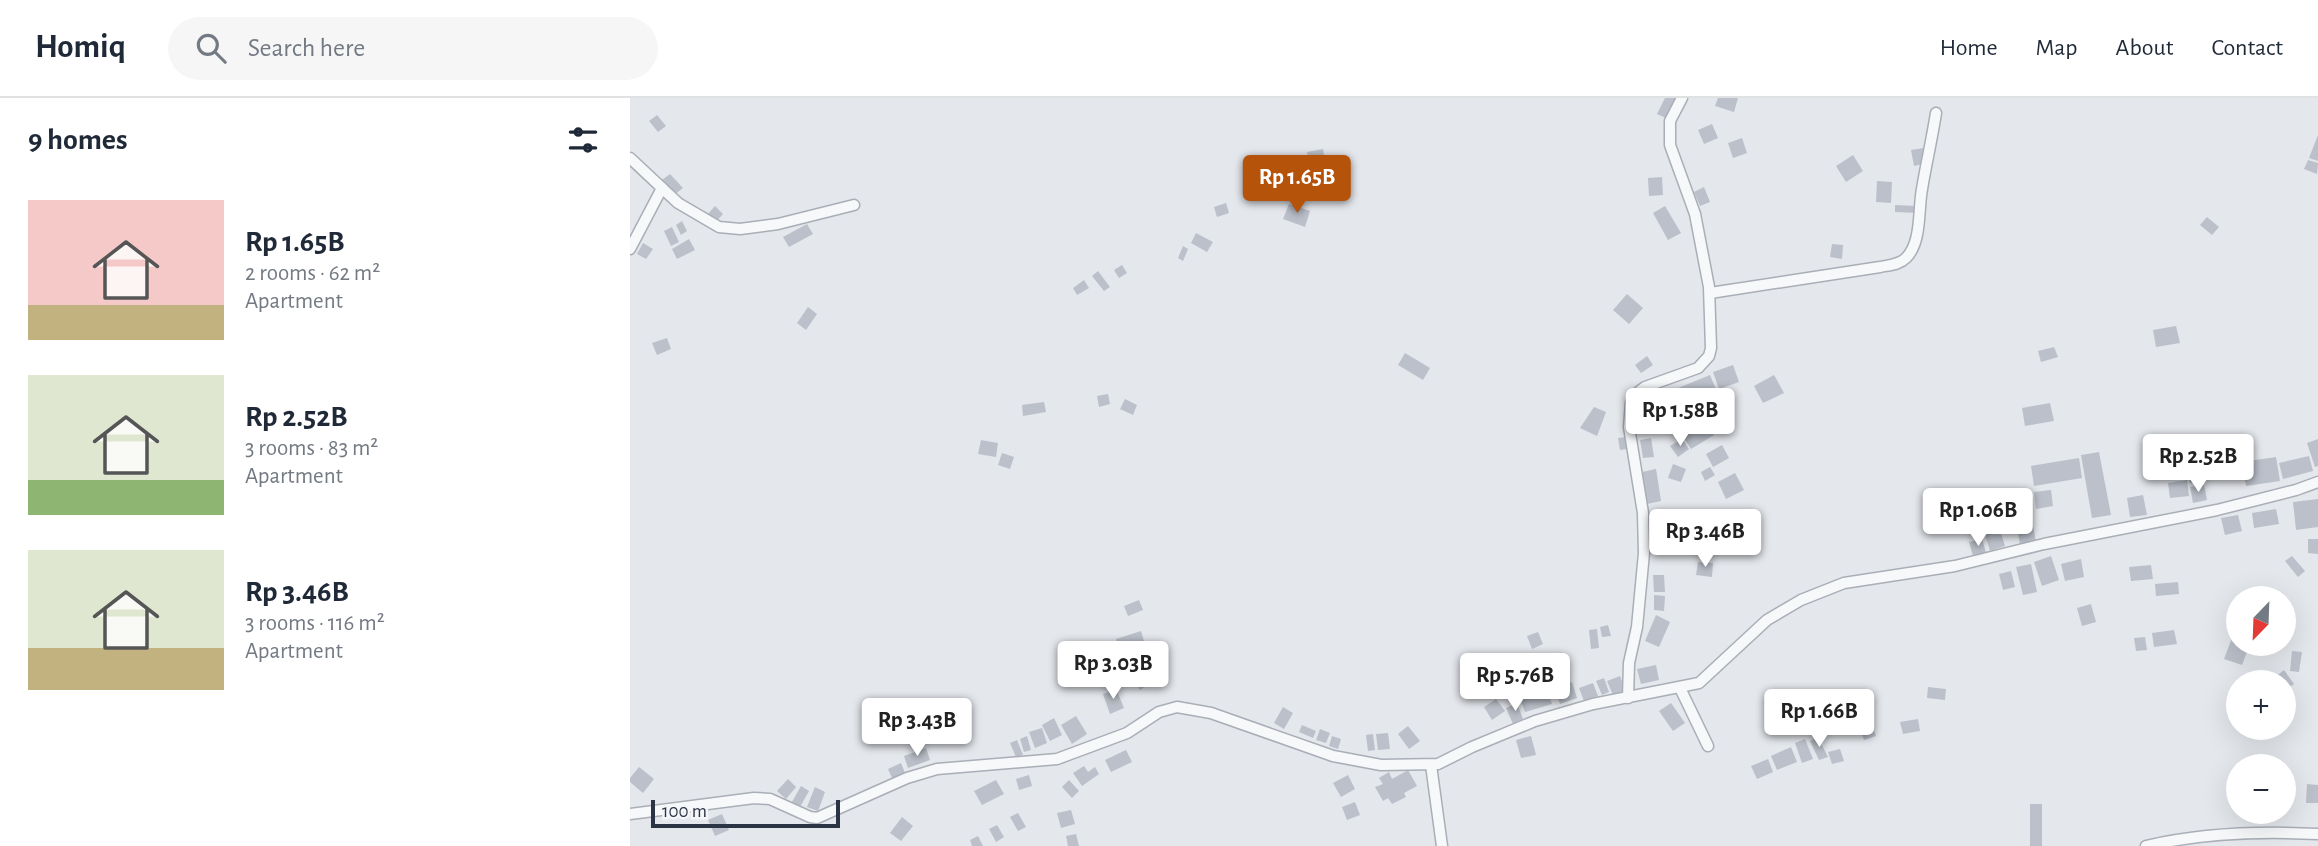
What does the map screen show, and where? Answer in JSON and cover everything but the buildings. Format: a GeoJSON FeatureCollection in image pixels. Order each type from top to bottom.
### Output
{"type":"FeatureCollection","features":[{"type":"Feature","properties":{"kind":"street"},"geometry":{"type":"LineString","coordinates":[[1628,698],[1629,663],[1637,627],[1644,553],[1643,513],[1629,427],[1629,410],[1633,399],[1645,387],[1698,368],[1709,356],[1712,336],[1710,293],[1695,214],[1670,145],[1670,121],[1682,98]]}},
{"type":"Feature","properties":{"kind":"street"},"geometry":{"type":"LineString","coordinates":[[1710,293],[1888,265],[1905,259],[1917,230],[1936,113]]}},
{"type":"Feature","properties":{"kind":"street"},"geometry":{"type":"LineString","coordinates":[[630,158],[678,203],[725,228],[740,229],[778,224],[854,205]]}},
{"type":"Feature","properties":{"kind":"street"},"geometry":{"type":"LineString","coordinates":[[630,249],[662,188]]}},
{"type":"Feature","properties":{"kind":"street"},"geometry":{"type":"LineString","coordinates":[[630,814],[754,798],[770,799],[817,818],[906,778],[937,769],[1057,759],[1127,733],[1158,712],[1178,707],[1211,713],[1333,756],[1381,765],[1431,765],[1524,725],[1593,704],[1690,686],[1707,677],[1767,620],[1819,591],[1844,583],[1955,566],[2044,544],[2217,510],[2318,482]]}},
{"type":"Feature","properties":{"kind":"street"},"geometry":{"type":"LineString","coordinates":[[1680,688],[1708,746]]}},
{"type":"Feature","properties":{"kind":"street"},"geometry":{"type":"LineString","coordinates":[[1431,765],[1442,846]]}},
{"type":"Feature","properties":{"kind":"street"},"geometry":{"type":"LineString","coordinates":[[2146,846],[2190,836],[2318,834]]}}]}
